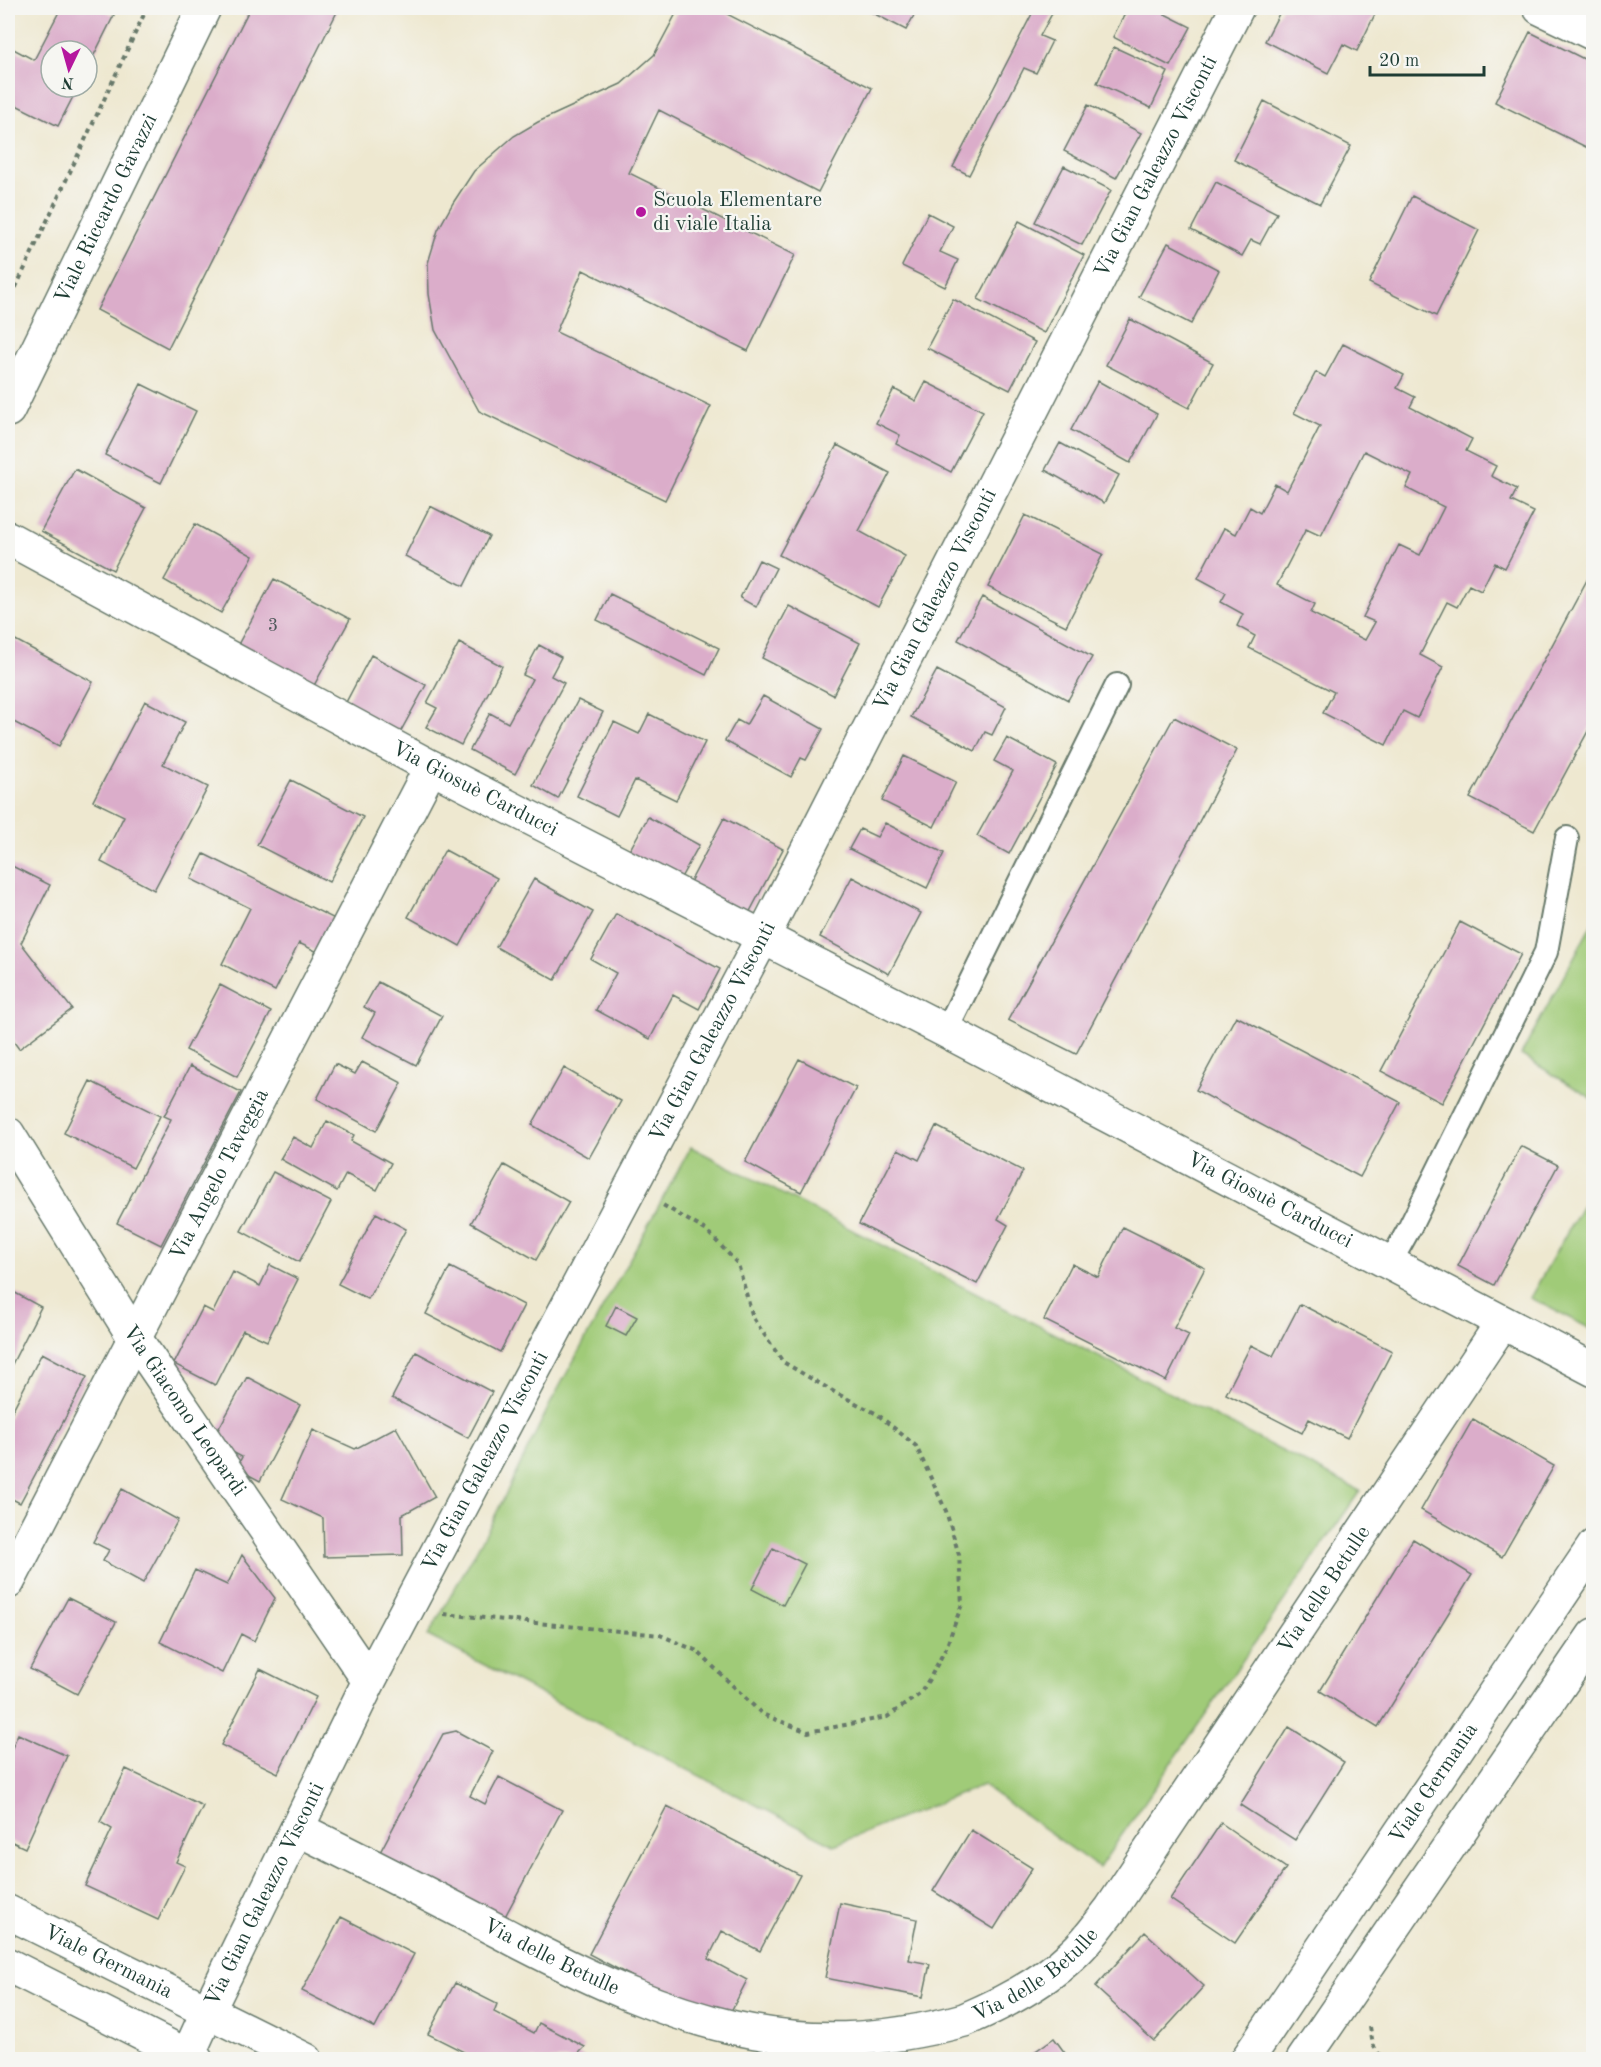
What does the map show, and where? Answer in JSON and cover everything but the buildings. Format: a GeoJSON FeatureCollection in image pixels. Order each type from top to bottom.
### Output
{"type":"FeatureCollection","features":[{"type":"Feature","properties":{"kind":"street","name":"Viale Riccardo Gavazzi"},"geometry":{"type":"LineString","coordinates":[[8,410],[204,8]]}},
{"type":"Feature","properties":{"kind":"street","name":"Via Gian Galeazzo Visconti"},"geometry":{"type":"LineString","coordinates":[[192,2057],[207,2011],[369,1681],[763,937],[1237,8]]}},
{"type":"Feature","properties":{"kind":"street"},"geometry":{"type":"LineString","coordinates":[[1540,8],[1593,34]]}},
{"type":"Feature","properties":{"kind":"street","name":"Via Giosuè Carducci"},"geometry":{"type":"LineString","coordinates":[[8,538],[431,767],[946,1031],[1593,1370]]}},
{"type":"Feature","properties":{"kind":"street","name":"Via Angelo Taveggia"},"geometry":{"type":"LineString","coordinates":[[8,1582],[431,767]]}},
{"type":"Feature","properties":{"kind":"street","name":"Via Giacomo Leopardi"},"geometry":{"type":"LineString","coordinates":[[10,1149],[134,1337],[369,1681]]}},
{"type":"Feature","properties":{"kind":"street","name":"Via delle Betulle"},"geometry":{"type":"LineString","coordinates":[[298,1829],[634,2001],[712,2031],[747,2041],[780,2046],[844,2050],[894,2043],[955,2024],[1028,1988],[1051,1972],[1082,1946],[1111,1909],[1502,1323]]}},
{"type":"Feature","properties":{"kind":"street","name":"Viale Germania"},"geometry":{"type":"LineString","coordinates":[[1247,2060],[1593,1546]]}},
{"type":"Feature","properties":{"kind":"street"},"geometry":{"type":"LineString","coordinates":[[1276,2019],[1316,2055],[1593,1635]]}},
{"type":"Feature","properties":{"kind":"street","name":"Viale Germania"},"geometry":{"type":"LineString","coordinates":[[8,1912],[306,2060]]}},
{"type":"Feature","properties":{"kind":"street"},"geometry":{"type":"LineString","coordinates":[[8,1965],[192,2057]]}},
{"type":"Feature","properties":{"kind":"lane"},"geometry":{"type":"LineString","coordinates":[[946,1031],[1117,685]]}},
{"type":"Feature","properties":{"kind":"lane"},"geometry":{"type":"LineString","coordinates":[[1390,1263],[1546,952],[1567,838]]}},
{"type":"Feature","properties":{"kind":"path"},"geometry":{"type":"LineString","coordinates":[[8,304],[147,8]]}},
{"type":"Feature","properties":{"kind":"path"},"geometry":{"type":"LineString","coordinates":[[407,1610],[660,1635],[697,1651],[762,1714],[808,1732],[887,1717],[920,1694],[946,1648],[962,1604],[959,1555],[946,1511],[916,1446],[878,1414],[783,1362],[753,1318],[738,1264],[707,1231],[630,1185]]}},
{"type":"Feature","properties":{"kind":"green space"},"geometry":{"type":"Polygon","coordinates":[[[1593,922],[1593,1099],[1521,1055],[1593,922]]]}},
{"type":"Feature","properties":{"kind":"green space"},"geometry":{"type":"Polygon","coordinates":[[[691,1147],[1360,1491],[1099,1868],[983,1785],[834,1845],[428,1636],[491,1524],[551,1402],[691,1147]]]}},
{"type":"Feature","properties":{"kind":"green space"},"geometry":{"type":"Polygon","coordinates":[[[1593,1186],[1593,1330],[1530,1298],[1593,1186]]]}},
{"type":"Feature","properties":{"kind":"place","name":"Scuola Elementare di viale Italia"},"geometry":{"type":"Point","coordinates":[641,212]}}]}
